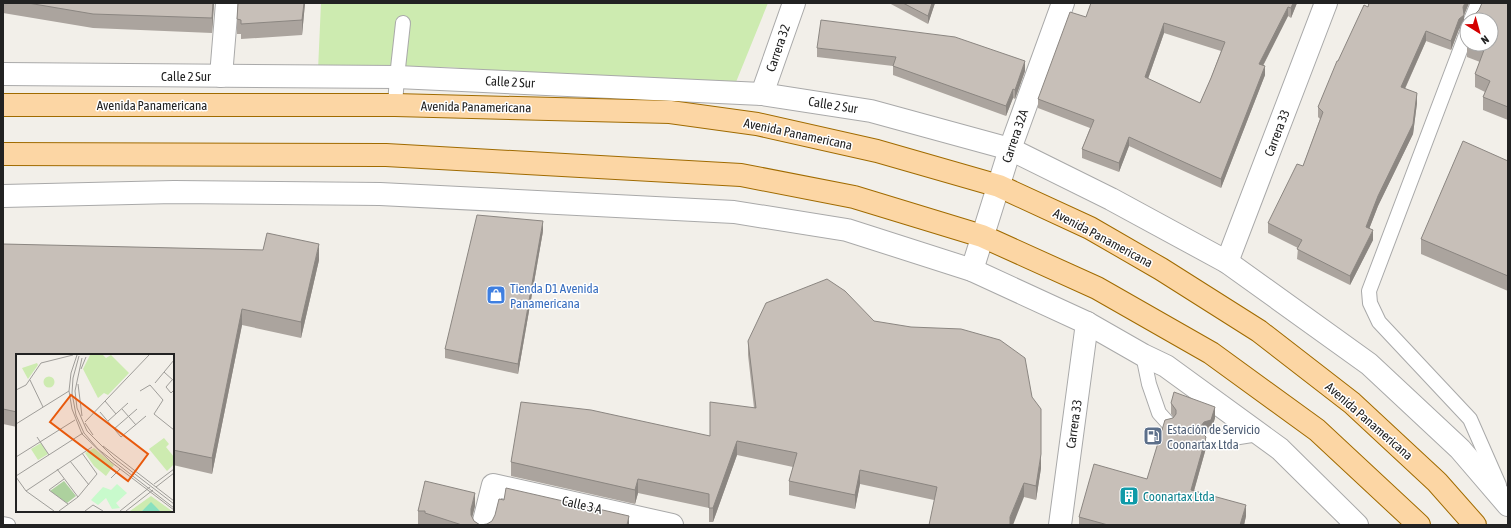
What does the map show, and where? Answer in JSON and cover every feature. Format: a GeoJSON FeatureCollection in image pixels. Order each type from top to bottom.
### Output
{"type":"FeatureCollection","features":[{"type":"Feature","properties":{"kind":"main road","name":"Avenida Panamericana"},"geometry":{"type":"LineString","coordinates":[[3,106],[395,105],[670,112],[757,124],[862,147],[999,186],[1090,228],[1161,269],[1259,331],[1352,402],[1437,482],[1475,525]]}},
{"type":"Feature","properties":{"kind":"main road"},"geometry":{"type":"LineString","coordinates":[[3,154],[386,155],[742,175],[854,197],[982,236],[1097,288],[1211,352],[1317,430],[1419,525]]}},
{"type":"Feature","properties":{"kind":"street"},"geometry":{"type":"LineString","coordinates":[[221,76],[227,3]]}},
{"type":"Feature","properties":{"kind":"street","name":"Carrera 32"},"geometry":{"type":"LineString","coordinates":[[762,94],[794,3]]}},
{"type":"Feature","properties":{"kind":"street","name":"Carrera 32A"},"geometry":{"type":"LineString","coordinates":[[972,270],[1010,149],[1063,3]]}},
{"type":"Feature","properties":{"kind":"street","name":"Carrera 33"},"geometry":{"type":"LineString","coordinates":[[1227,262],[1326,3]]}},
{"type":"Feature","properties":{"kind":"street","name":"Calle 2 Sur"},"geometry":{"type":"LineString","coordinates":[[3,74],[396,77],[762,94],[871,112],[1010,149],[1111,199],[1227,262],[1369,364],[1460,449],[1507,504]]}},
{"type":"Feature","properties":{"kind":"street"},"geometry":{"type":"LineString","coordinates":[[3,196],[174,192],[380,194],[734,212],[847,230],[972,270],[1087,323],[1143,355],[1166,366],[1280,449],[1357,525]]}},
{"type":"Feature","properties":{"kind":"street","name":"Carrera 33"},"geometry":{"type":"LineString","coordinates":[[1060,525],[1087,323]]}},
{"type":"Feature","properties":{"kind":"street","name":"Calle 3 A"},"geometry":{"type":"LineString","coordinates":[[483,525],[492,484],[661,524]]}},
{"type":"Feature","properties":{"kind":"lane"},"geometry":{"type":"LineString","coordinates":[[395,105],[396,77],[403,24]]}},
{"type":"Feature","properties":{"kind":"lane"},"geometry":{"type":"LineString","coordinates":[[1459,52],[1369,291],[1370,302],[1379,322],[1470,420],[1507,504]]}},
{"type":"Feature","properties":{"kind":"lane"},"geometry":{"type":"LineString","coordinates":[[1143,355],[1149,384],[1159,413],[1168,423]]}},
{"type":"Feature","properties":{"kind":"lane"},"geometry":{"type":"LineString","coordinates":[[1209,440],[1258,434]]}},
{"type":"Feature","properties":{"kind":"lane"},"geometry":{"type":"LineString","coordinates":[[3,524],[8,525]]}},
{"type":"Feature","properties":{"kind":"green space"},"geometry":{"type":"Polygon","coordinates":[[[321,3],[768,3],[734,87],[445,67],[318,70],[321,3]]]}},
{"type":"Feature","properties":{"kind":"building"},"geometry":{"type":"Polygon","coordinates":[[[28,3],[213,3],[212,18],[93,14],[28,3]]]}},
{"type":"Feature","properties":{"kind":"building"},"geometry":{"type":"Polygon","coordinates":[[[238,3],[304,3],[302,20],[241,24],[241,20],[237,19],[238,3]]]}},
{"type":"Feature","properties":{"kind":"building"},"geometry":{"type":"Polygon","coordinates":[[[903,3],[932,3],[928,16],[903,3]]]}},
{"type":"Feature","properties":{"kind":"building"},"geometry":{"type":"Polygon","coordinates":[[[1091,3],[1293,3],[1291,8],[1288,7],[1259,64],[1265,66],[1221,179],[1129,137],[1119,163],[1082,149],[1094,120],[1038,99],[1070,12],[1086,17],[1091,3]],[[1164,23],[1145,77],[1200,103],[1225,42],[1164,23]]]}},
{"type":"Feature","properties":{"kind":"building"},"geometry":{"type":"Polygon","coordinates":[[[1369,3],[1465,3],[1463,7],[1464,12],[1459,12],[1459,19],[1451,41],[1426,31],[1401,87],[1417,93],[1413,124],[1378,196],[1366,227],[1373,230],[1350,276],[1297,249],[1302,240],[1268,223],[1297,164],[1303,166],[1323,112],[1318,107],[1337,61],[1364,5],[1368,7],[1369,3]]]}},
{"type":"Feature","properties":{"kind":"building"},"geometry":{"type":"Polygon","coordinates":[[[1482,3],[1508,3],[1508,107],[1483,97],[1490,81],[1475,74],[1483,52],[1499,52],[1499,12],[1477,12],[1482,3]]]}},
{"type":"Feature","properties":{"kind":"building"},"geometry":{"type":"Polygon","coordinates":[[[821,20],[955,37],[1025,61],[1015,90],[1013,89],[1006,106],[893,66],[896,57],[817,48],[821,20]]]}},
{"type":"Feature","properties":{"kind":"building"},"geometry":{"type":"Polygon","coordinates":[[[1463,141],[1508,161],[1508,276],[1421,239],[1463,141]]]}},
{"type":"Feature","properties":{"kind":"building","name":"Tienda D1 Avenida Panamericana"},"geometry":{"type":"Polygon","coordinates":[[[477,215],[543,221],[518,364],[445,349],[477,215]]]}},
{"type":"Feature","properties":{"kind":"building"},"geometry":{"type":"Polygon","coordinates":[[[267,233],[319,244],[301,322],[242,309],[212,458],[174,450],[174,354],[16,354],[16,412],[3,409],[3,244],[263,250],[267,233]]]}},
{"type":"Feature","properties":{"kind":"building"},"geometry":{"type":"Polygon","coordinates":[[[827,279],[845,291],[874,321],[911,327],[961,329],[1000,340],[1025,358],[1032,397],[1041,409],[1041,454],[1036,486],[1024,483],[1010,517],[1010,525],[929,525],[937,487],[860,470],[855,495],[789,481],[797,453],[737,441],[713,508],[709,508],[709,494],[638,479],[635,490],[511,462],[521,402],[591,410],[710,436],[710,402],[756,408],[748,341],[766,303],[827,279]]]}},
{"type":"Feature","properties":{"kind":"building"},"geometry":{"type":"Polygon","coordinates":[[[1174,392],[1215,407],[1211,420],[1204,422],[1201,426],[1202,433],[1206,437],[1191,490],[1246,505],[1240,525],[1108,525],[1079,517],[1094,464],[1147,479],[1165,420],[1173,418],[1176,414],[1176,410],[1171,403],[1174,392]]]}},
{"type":"Feature","properties":{"kind":"building"},"geometry":{"type":"Polygon","coordinates":[[[425,481],[475,493],[471,515],[474,521],[480,525],[462,525],[425,513],[425,511],[418,511],[425,481]]]}},
{"type":"Feature","properties":{"kind":"building"},"geometry":{"type":"Polygon","coordinates":[[[506,488],[629,516],[627,525],[480,525],[487,524],[492,521],[499,499],[504,500],[506,488]]]}},
{"type":"Feature","properties":{"kind":"place","name":"Tienda D1 Avenida Panamericana"},"geometry":{"type":"Point","coordinates":[496,295]}},
{"type":"Feature","properties":{"kind":"place","name":"Estación de Servicio Coonartax Ltda"},"geometry":{"type":"Point","coordinates":[1153,436]}},
{"type":"Feature","properties":{"kind":"place","name":"Coonartax Ltda"},"geometry":{"type":"Point","coordinates":[1129,496]}}]}
